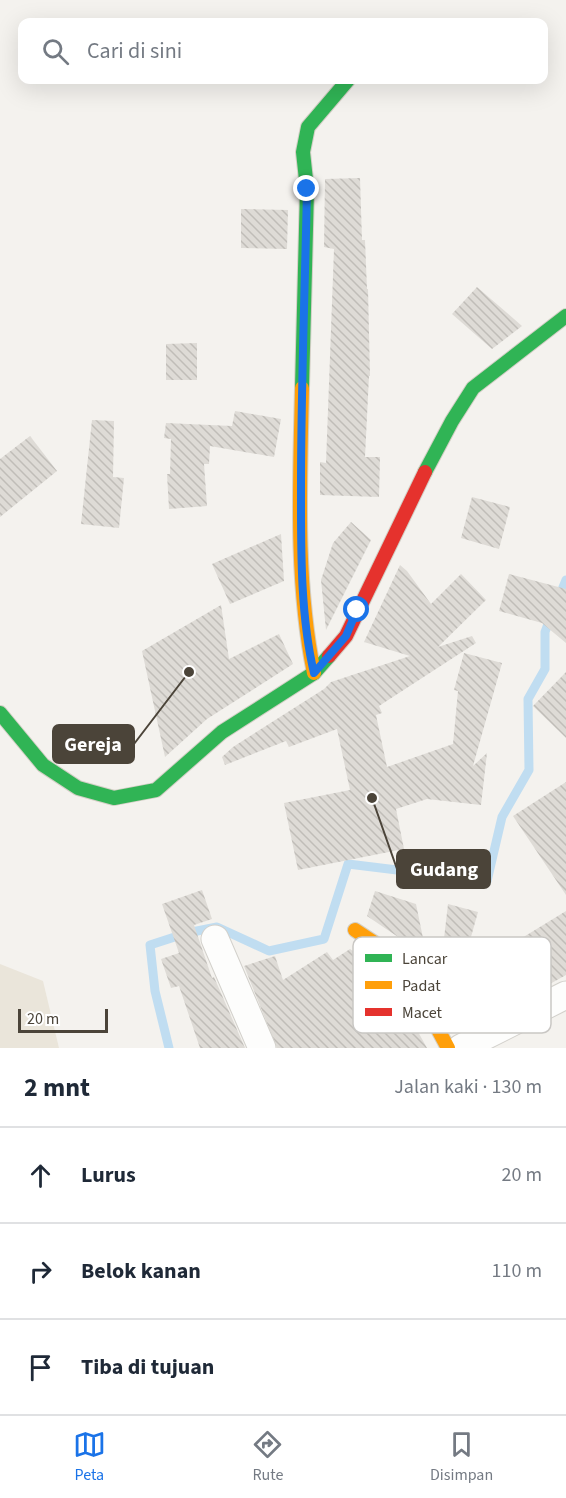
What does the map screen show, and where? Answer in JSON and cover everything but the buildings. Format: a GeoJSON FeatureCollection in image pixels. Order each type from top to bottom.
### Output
{"type":"FeatureCollection","features":[{"type":"Feature","properties":{"kind":"street"},"geometry":{"type":"LineString","coordinates":[[314,673],[308,648],[301,540],[307,189],[303,152],[308,127],[345,84]]}},
{"type":"Feature","properties":{"kind":"street"},"geometry":{"type":"LineString","coordinates":[[0,713],[43,765],[78,788],[114,798],[156,790],[222,732],[314,673],[346,636],[403,516],[452,421],[472,388],[566,316]]}},
{"type":"Feature","properties":{"kind":"street"},"geometry":{"type":"LineString","coordinates":[[355,930],[366,937]]}},
{"type":"Feature","properties":{"kind":"street"},"geometry":{"type":"LineString","coordinates":[[215,939],[262,1048]]}},
{"type":"Feature","properties":{"kind":"street"},"geometry":{"type":"LineString","coordinates":[[551,1003],[566,995]]}},
{"type":"Feature","properties":{"kind":"street"},"geometry":{"type":"LineString","coordinates":[[440,1033],[448,1048]]}},
{"type":"Feature","properties":{"kind":"street"},"geometry":{"type":"LineString","coordinates":[[461,1048],[491,1033]]}},
{"type":"Feature","properties":{"kind":"shaded area"},"geometry":{"type":"Polygon","coordinates":[[[0,964],[43,981],[59,1048],[0,1048],[0,964]]]}},
{"type":"Feature","properties":{"kind":"waterway"},"geometry":{"type":"LineString","coordinates":[[559,597],[566,580]]}},
{"type":"Feature","properties":{"kind":"waterway"},"geometry":{"type":"LineString","coordinates":[[169,1048],[155,991],[150,945],[187,933],[217,927],[269,951],[324,939],[348,864],[487,881],[502,817],[529,770],[528,699],[545,669],[545,632],[551,616]]}},
{"type":"Feature","properties":{"kind":"traffic: fast"},"geometry":{"type":"LineString","coordinates":[[302,388],[307,189],[303,152],[308,127],[345,84]]}},
{"type":"Feature","properties":{"kind":"traffic: fast"},"geometry":{"type":"LineString","coordinates":[[425,472],[452,421],[473,388],[566,316]]}},
{"type":"Feature","properties":{"kind":"traffic: fast"},"geometry":{"type":"LineString","coordinates":[[0,713],[43,765],[78,788],[114,798],[156,790],[222,732],[314,673],[329,656]]}},
{"type":"Feature","properties":{"kind":"traffic: slow"},"geometry":{"type":"LineString","coordinates":[[302,388],[301,567],[314,673]]}},
{"type":"Feature","properties":{"kind":"traffic: slow"},"geometry":{"type":"LineString","coordinates":[[355,930],[366,937]]}},
{"type":"Feature","properties":{"kind":"traffic: slow"},"geometry":{"type":"LineString","coordinates":[[440,1033],[448,1048]]}},
{"type":"Feature","properties":{"kind":"traffic: jam"},"geometry":{"type":"LineString","coordinates":[[329,656],[346,636],[425,472]]}},
{"type":"Feature","properties":{"kind":"place","name":"Gereja"},"geometry":{"type":"Point","coordinates":[189,672]}},
{"type":"Feature","properties":{"kind":"place","name":"Gudang"},"geometry":{"type":"Point","coordinates":[372,798]}},
{"type":"Feature","properties":{"kind":"route"},"geometry":{"type":"LineString","coordinates":[[307,189],[301,540],[308,648],[314,673],[346,636],[357,610]]}}]}
